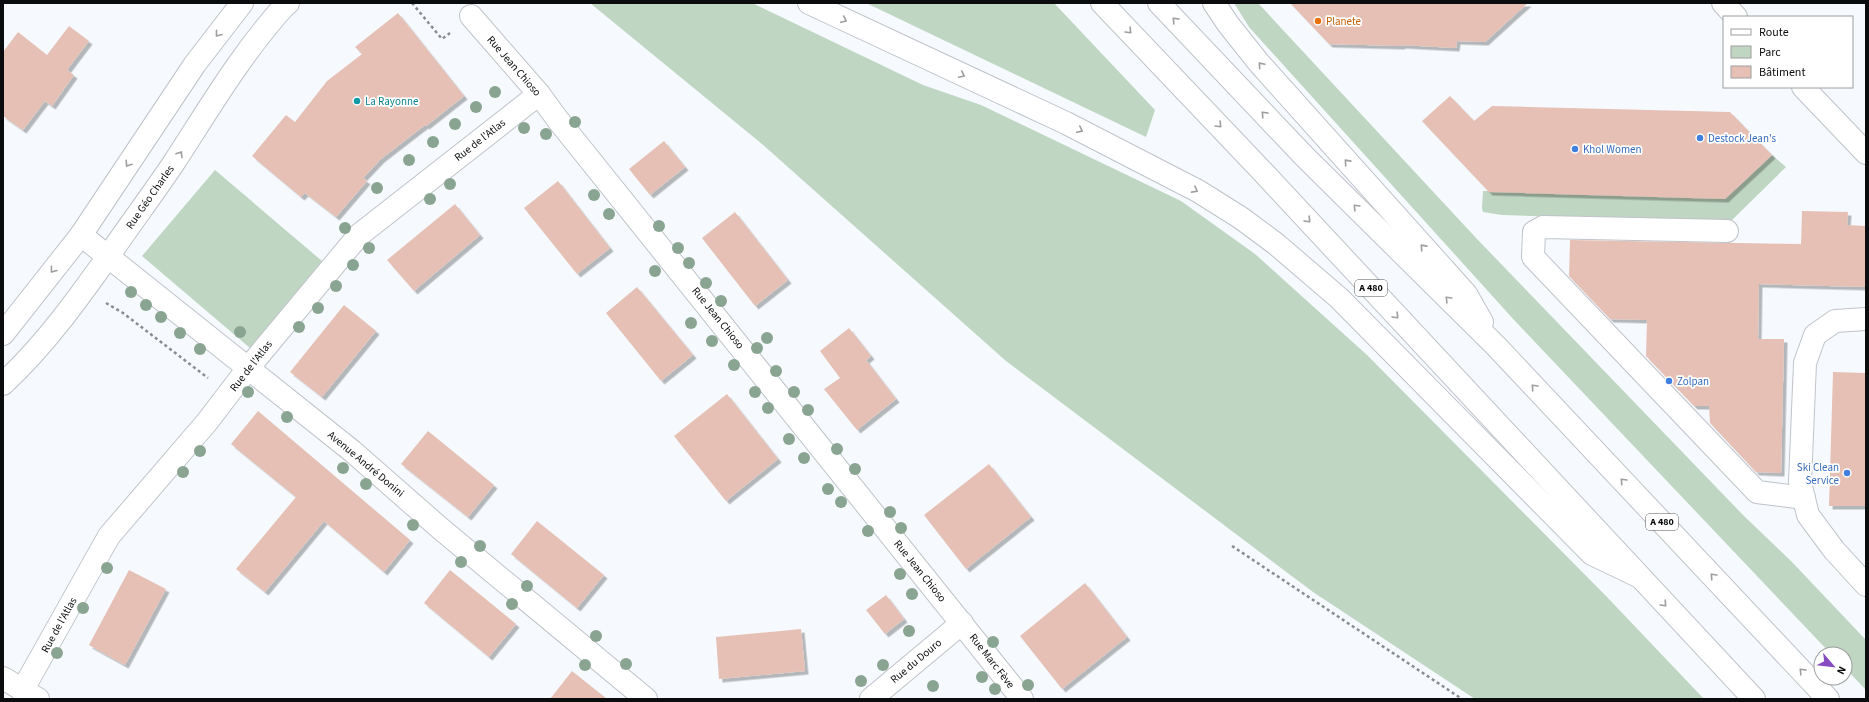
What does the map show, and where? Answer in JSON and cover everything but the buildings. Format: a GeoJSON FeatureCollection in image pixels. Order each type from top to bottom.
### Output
{"type":"FeatureCollection","features":[{"type":"Feature","properties":{"kind":"main road"},"geometry":{"type":"LineString","coordinates":[[3,334],[81,235],[195,64],[242,3]]}},
{"type":"Feature","properties":{"kind":"main road"},"geometry":{"type":"LineString","coordinates":[[809,3],[1066,123],[1198,191],[1241,218],[1276,244],[1339,298],[1592,554],[1638,576]]}},
{"type":"Feature","properties":{"kind":"main road","name":"A 480"},"geometry":{"type":"LineString","coordinates":[[1102,3],[1256,164],[1754,699]]}},
{"type":"Feature","properties":{"kind":"main road","name":"A 480"},"geometry":{"type":"LineString","coordinates":[[1159,3],[1304,156],[1496,346],[1828,699]]}},
{"type":"Feature","properties":{"kind":"main road"},"geometry":{"type":"LineString","coordinates":[[1214,3],[1228,24],[1259,63],[1466,294],[1496,346]]}},
{"type":"Feature","properties":{"kind":"main road"},"geometry":{"type":"LineString","coordinates":[[1723,3],[1735,16]]}},
{"type":"Feature","properties":{"kind":"main road","name":"Rue Géo Charles"},"geometry":{"type":"LineString","coordinates":[[3,384],[48,336],[84,291],[103,252],[281,4]]}},
{"type":"Feature","properties":{"kind":"main road","name":"Rue Jean Chioso"},"geometry":{"type":"LineString","coordinates":[[471,16],[539,94],[563,126],[962,623]]}},
{"type":"Feature","properties":{"kind":"main road"},"geometry":{"type":"LineString","coordinates":[[1804,88],[1866,153]]}},
{"type":"Feature","properties":{"kind":"main road","name":"Rue de l'Atlas"},"geometry":{"type":"LineString","coordinates":[[30,695],[109,536],[229,394],[249,367],[359,235],[539,94]]}},
{"type":"Feature","properties":{"kind":"main road"},"geometry":{"type":"LineString","coordinates":[[1727,231],[1544,227],[1534,232],[1533,257],[1757,492],[1804,498]]}},
{"type":"Feature","properties":{"kind":"main road","name":"Avenue André Donini"},"geometry":{"type":"LineString","coordinates":[[81,235],[249,367],[352,451],[441,529],[646,699]]}},
{"type":"Feature","properties":{"kind":"main road"},"geometry":{"type":"LineString","coordinates":[[3,367],[103,252]]}},
{"type":"Feature","properties":{"kind":"main road"},"geometry":{"type":"LineString","coordinates":[[1866,319],[1835,320],[1815,335],[1805,363],[1800,482],[1808,515],[1834,550],[1866,585]]}},
{"type":"Feature","properties":{"kind":"main road","name":"Rue du Douro"},"geometry":{"type":"LineString","coordinates":[[871,699],[962,623]]}},
{"type":"Feature","properties":{"kind":"main road","name":"Rue Marc Fève"},"geometry":{"type":"LineString","coordinates":[[962,623],[1022,699]]}},
{"type":"Feature","properties":{"kind":"main road"},"geometry":{"type":"LineString","coordinates":[[3,678],[30,695]]}},
{"type":"Feature","properties":{"kind":"path"},"geometry":{"type":"LineString","coordinates":[[412,3],[442,39],[471,16]]}},
{"type":"Feature","properties":{"kind":"path"},"geometry":{"type":"LineString","coordinates":[[84,291],[122,313],[229,394]]}},
{"type":"Feature","properties":{"kind":"path"},"geometry":{"type":"LineString","coordinates":[[1232,546],[1462,699]]}},
{"type":"Feature","properties":{"kind":"green space"},"geometry":{"type":"Polygon","coordinates":[[[590,3],[752,3],[923,85],[981,105],[1181,201],[1255,254],[1367,355],[1607,597],[1704,699],[1475,699],[1313,592],[1006,361],[762,144],[590,3]]]}},
{"type":"Feature","properties":{"kind":"green space"},"geometry":{"type":"Polygon","coordinates":[[[866,3],[1054,3],[1155,110],[1146,137],[866,3]]]}},
{"type":"Feature","properties":{"kind":"green space"},"geometry":{"type":"Polygon","coordinates":[[[1234,3],[1258,3],[1477,239],[1743,515],[1791,561],[1866,640],[1866,690],[1853,676],[1853,646],[1823,646],[1515,321],[1249,27],[1234,3]]]}},
{"type":"Feature","properties":{"kind":"green space"},"geometry":{"type":"Polygon","coordinates":[[[1772,155],[1786,167],[1729,223],[1502,215],[1483,212],[1482,208],[1483,191],[1707,198],[1736,189],[1772,155]]]}},
{"type":"Feature","properties":{"kind":"green space"},"geometry":{"type":"Polygon","coordinates":[[[215,170],[322,261],[250,348],[142,256],[215,170]]]}},
{"type":"Feature","properties":{"kind":"place","name":"Planete"},"geometry":{"type":"Point","coordinates":[1318,21]}},
{"type":"Feature","properties":{"kind":"place","name":"La Rayonne"},"geometry":{"type":"Point","coordinates":[357,101]}},
{"type":"Feature","properties":{"kind":"place","name":"Destock Jean's"},"geometry":{"type":"Point","coordinates":[1700,138]}},
{"type":"Feature","properties":{"kind":"place","name":"Khol Women"},"geometry":{"type":"Point","coordinates":[1575,149]}},
{"type":"Feature","properties":{"kind":"place","name":"Zolpan"},"geometry":{"type":"Point","coordinates":[1669,381]}},
{"type":"Feature","properties":{"kind":"place","name":"Ski Clean Service"},"geometry":{"type":"Point","coordinates":[1847,473]}}]}
